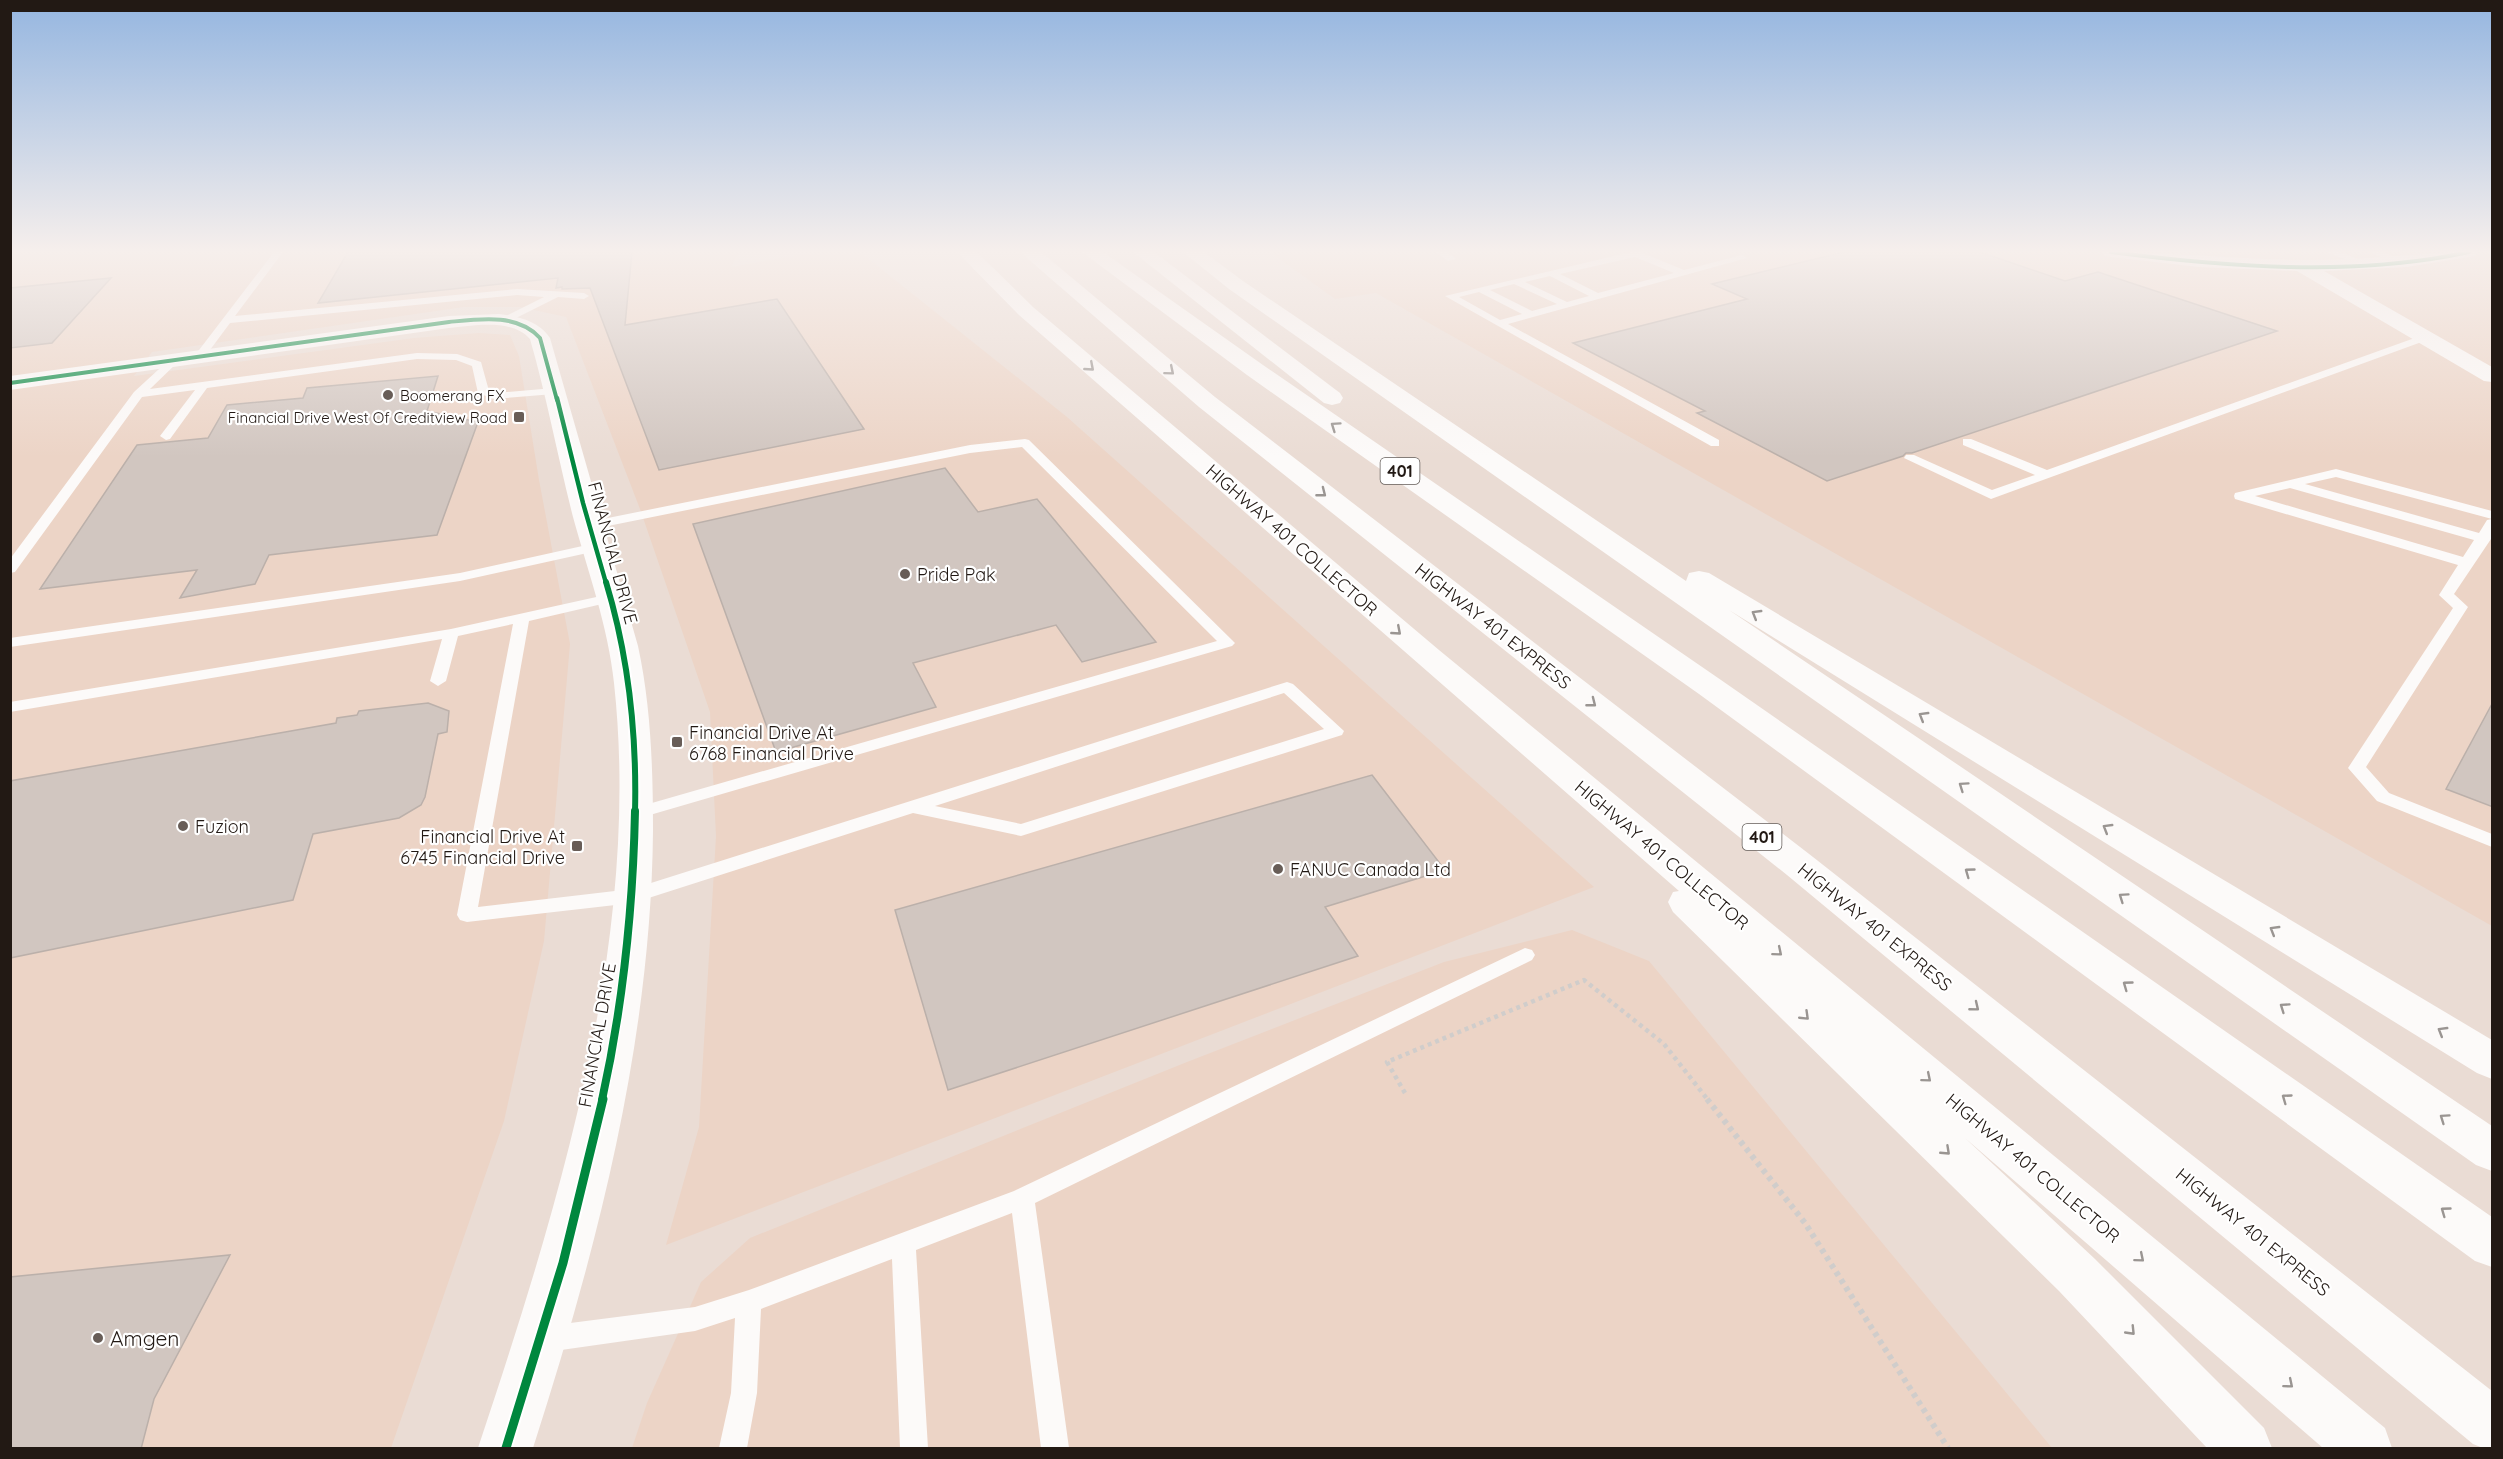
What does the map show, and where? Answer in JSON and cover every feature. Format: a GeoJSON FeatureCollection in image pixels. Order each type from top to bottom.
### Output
{"type":"FeatureCollection","features":[{"type":"Feature","properties":{"kind":"main road","name":"FINANCIAL DRIVE"},"geometry":{"type":"LineString","coordinates":[[10,383],[472,320]]}},
{"type":"Feature","properties":{"kind":"main road","name":"FINANCIAL DRIVE"},"geometry":{"type":"LineString","coordinates":[[476,320],[504,321],[525,325],[536,330],[549,363],[554,391],[610,598],[630,684],[637,813],[633,896],[622,990],[606,1078],[582,1187],[541,1340],[506,1449]]}},
{"type":"Feature","properties":{"kind":"main road","name":"HIGHWAY 401 COLLECTOR"},"geometry":{"type":"LineString","coordinates":[[1037,320],[1428,657],[2365,1449]]}},
{"type":"Feature","properties":{"kind":"main road","name":"HIGHWAY 401 EXPRESS"},"geometry":{"type":"LineString","coordinates":[[1110,320],[1207,402],[1800,866],[2493,1425]]}},
{"type":"Feature","properties":{"kind":"main road","name":"401"},"geometry":{"type":"LineString","coordinates":[[1186,320],[1710,687],[2493,1245]]}},
{"type":"Feature","properties":{"kind":"main road"},"geometry":{"type":"LineString","coordinates":[[1231,320],[1710,687]]}},
{"type":"Feature","properties":{"kind":"main road"},"geometry":{"type":"LineString","coordinates":[[1287,320],[2493,1151]]}},
{"type":"Feature","properties":{"kind":"main road"},"geometry":{"type":"LineString","coordinates":[[1291,320],[1691,574],[2493,1061]]}},
{"type":"Feature","properties":{"kind":"main road"},"geometry":{"type":"LineString","coordinates":[[2392,320],[2493,376]]}},
{"type":"Feature","properties":{"kind":"main road"},"geometry":{"type":"LineString","coordinates":[[1428,657],[2077,1275],[2244,1449]]}},
{"type":"Feature","properties":{"kind":"lane"},"geometry":{"type":"LineString","coordinates":[[200,356],[229,320]]}},
{"type":"Feature","properties":{"kind":"lane"},"geometry":{"type":"LineString","coordinates":[[1494,320],[1715,443]]}},
{"type":"Feature","properties":{"kind":"lane"},"geometry":{"type":"LineString","coordinates":[[1499,323],[1511,320]]}},
{"type":"Feature","properties":{"kind":"lane"},"geometry":{"type":"LineString","coordinates":[[1911,458],[1991,495],[2423,339]]}},
{"type":"Feature","properties":{"kind":"lane"},"geometry":{"type":"LineString","coordinates":[[138,394],[417,356],[457,357],[477,364],[484,393],[494,396],[554,391]]}},
{"type":"Feature","properties":{"kind":"lane"},"geometry":{"type":"LineString","coordinates":[[10,569],[138,394],[175,360]]}},
{"type":"Feature","properties":{"kind":"lane"},"geometry":{"type":"LineString","coordinates":[[166,436],[203,386]]}},
{"type":"Feature","properties":{"kind":"lane"},"geometry":{"type":"LineString","coordinates":[[1967,442],[2045,474]]}},
{"type":"Feature","properties":{"kind":"lane"},"geometry":{"type":"LineString","coordinates":[[10,643],[460,576],[592,536],[970,449],[1025,443],[1227,643],[637,813]]}},
{"type":"Feature","properties":{"kind":"lane"},"geometry":{"type":"LineString","coordinates":[[2468,563],[2240,495],[2336,473],[2493,515]]}},
{"type":"Feature","properties":{"kind":"lane"},"geometry":{"type":"LineString","coordinates":[[2290,484],[2484,539]]}},
{"type":"Feature","properties":{"kind":"lane"},"geometry":{"type":"LineString","coordinates":[[2493,524],[2446,595],[2462,607],[2357,768],[2383,797],[2493,841]]}},
{"type":"Feature","properties":{"kind":"lane"},"geometry":{"type":"LineString","coordinates":[[10,707],[450,633],[610,598]]}},
{"type":"Feature","properties":{"kind":"lane"},"geometry":{"type":"LineString","coordinates":[[522,618],[467,915],[633,896],[1287,687],[1336,731],[1021,830],[913,807]]}},
{"type":"Feature","properties":{"kind":"lane"},"geometry":{"type":"LineString","coordinates":[[438,681],[450,633]]}},
{"type":"Feature","properties":{"kind":"lane"},"geometry":{"type":"LineString","coordinates":[[541,1340],[695,1319],[749,1302],[1022,1198],[1525,955]]}},
{"type":"Feature","properties":{"kind":"lane"},"geometry":{"type":"LineString","coordinates":[[1022,1198],[1055,1449]]}},
{"type":"Feature","properties":{"kind":"lane"},"geometry":{"type":"LineString","coordinates":[[903,1242],[914,1449]]}},
{"type":"Feature","properties":{"kind":"lane"},"geometry":{"type":"LineString","coordinates":[[732,1449],[744,1393],[749,1302]]}},
{"type":"Feature","properties":{"kind":"path"},"geometry":{"type":"LineString","coordinates":[[1405,1093],[1388,1062],[1584,980],[1664,1044],[1805,1223],[1948,1449]]}},
{"type":"Feature","properties":{"kind":"shaded area"},"geometry":{"type":"Polygon","coordinates":[[[10,320],[373,320],[152,352],[134,376],[414,338],[479,333],[510,335],[519,356],[539,480],[570,644],[544,941],[504,1121],[391,1448],[11,1448],[10,320]]]}},
{"type":"Feature","properties":{"kind":"shaded area"},"geometry":{"type":"Polygon","coordinates":[[[567,320],[945,320],[1067,417],[1594,887],[666,1245],[699,1127],[716,836],[710,712],[640,509],[567,320]]]}},
{"type":"Feature","properties":{"kind":"shaded area"},"geometry":{"type":"Polygon","coordinates":[[[1424,320],[2492,320],[2492,926],[1424,320]]]}},
{"type":"Feature","properties":{"kind":"shaded area"},"geometry":{"type":"Polygon","coordinates":[[[1572,930],[1649,961],[2052,1448],[632,1448],[647,1403],[701,1282],[750,1238],[1187,1062],[1444,962],[1572,930]]]}},
{"type":"Feature","properties":{"kind":"building"},"geometry":{"type":"Polygon","coordinates":[[[10,320],[73,320],[52,343],[10,348],[10,320]]]}},
{"type":"Feature","properties":{"kind":"building"},"geometry":{"type":"Polygon","coordinates":[[[602,320],[625,320],[625,325],[654,320],[791,320],[864,429],[659,470],[602,320]]]}},
{"type":"Feature","properties":{"kind":"building"},"geometry":{"type":"Polygon","coordinates":[[[1664,320],[2244,320],[2277,331],[1827,481],[1697,413],[1705,411],[1573,343],[1664,320]]]}},
{"type":"Feature","properties":{"kind":"building"},"geometry":{"type":"Polygon","coordinates":[[[438,376],[427,411],[478,422],[437,535],[269,555],[255,584],[180,598],[197,570],[40,589],[137,445],[208,438],[227,405],[303,398],[307,388],[438,376]]]}},
{"type":"Feature","properties":{"kind":"building","name":"Pride Pak"},"geometry":{"type":"Polygon","coordinates":[[[945,468],[978,512],[1037,499],[1156,642],[1082,662],[1056,625],[913,663],[936,707],[776,752],[693,524],[945,468]]]}},
{"type":"Feature","properties":{"kind":"building"},"geometry":{"type":"Polygon","coordinates":[[[2493,702],[2493,807],[2446,789],[2493,702]]]}},
{"type":"Feature","properties":{"kind":"building","name":"Fuzion"},"geometry":{"type":"Polygon","coordinates":[[[428,703],[449,711],[447,732],[438,734],[425,797],[421,805],[399,818],[313,834],[293,900],[10,958],[10,781],[336,723],[337,718],[357,715],[359,711],[428,703]]]}},
{"type":"Feature","properties":{"kind":"building"},"geometry":{"type":"Polygon","coordinates":[[[1372,775],[1445,870],[1325,907],[1358,956],[948,1090],[895,910],[1372,775]]]}},
{"type":"Feature","properties":{"kind":"building","name":"Amgen"},"geometry":{"type":"Polygon","coordinates":[[[230,1255],[154,1399],[141,1449],[10,1449],[10,1277],[230,1255]]]}},
{"type":"Feature","properties":{"kind":"cycle path"},"geometry":{"type":"LineString","coordinates":[[10,383],[449,322],[483,320]]}},
{"type":"Feature","properties":{"kind":"cycle path"},"geometry":{"type":"LineString","coordinates":[[500,320],[524,325],[540,338],[554,384],[627,666],[636,783],[634,880],[624,977],[608,1073],[563,1263],[506,1448]]}},
{"type":"Feature","properties":{"kind":"place","name":"Boomerang FX"},"geometry":{"type":"Point","coordinates":[388,395]}},
{"type":"Feature","properties":{"kind":"place","name":"Financial Drive West Of Creditview Road"},"geometry":{"type":"Point","coordinates":[519,417]}},
{"type":"Feature","properties":{"kind":"place","name":"Pride Pak"},"geometry":{"type":"Point","coordinates":[905,574]}},
{"type":"Feature","properties":{"kind":"place","name":"Financial Drive At 6768 Financial Drive"},"geometry":{"type":"Point","coordinates":[677,742]}},
{"type":"Feature","properties":{"kind":"place","name":"Fuzion"},"geometry":{"type":"Point","coordinates":[183,826]}},
{"type":"Feature","properties":{"kind":"place","name":"Financial Drive At 6745 Financial Drive"},"geometry":{"type":"Point","coordinates":[577,846]}},
{"type":"Feature","properties":{"kind":"place","name":"FANUC Canada Ltd"},"geometry":{"type":"Point","coordinates":[1278,869]}},
{"type":"Feature","properties":{"kind":"place","name":"Amgen"},"geometry":{"type":"Point","coordinates":[98,1338]}}]}
